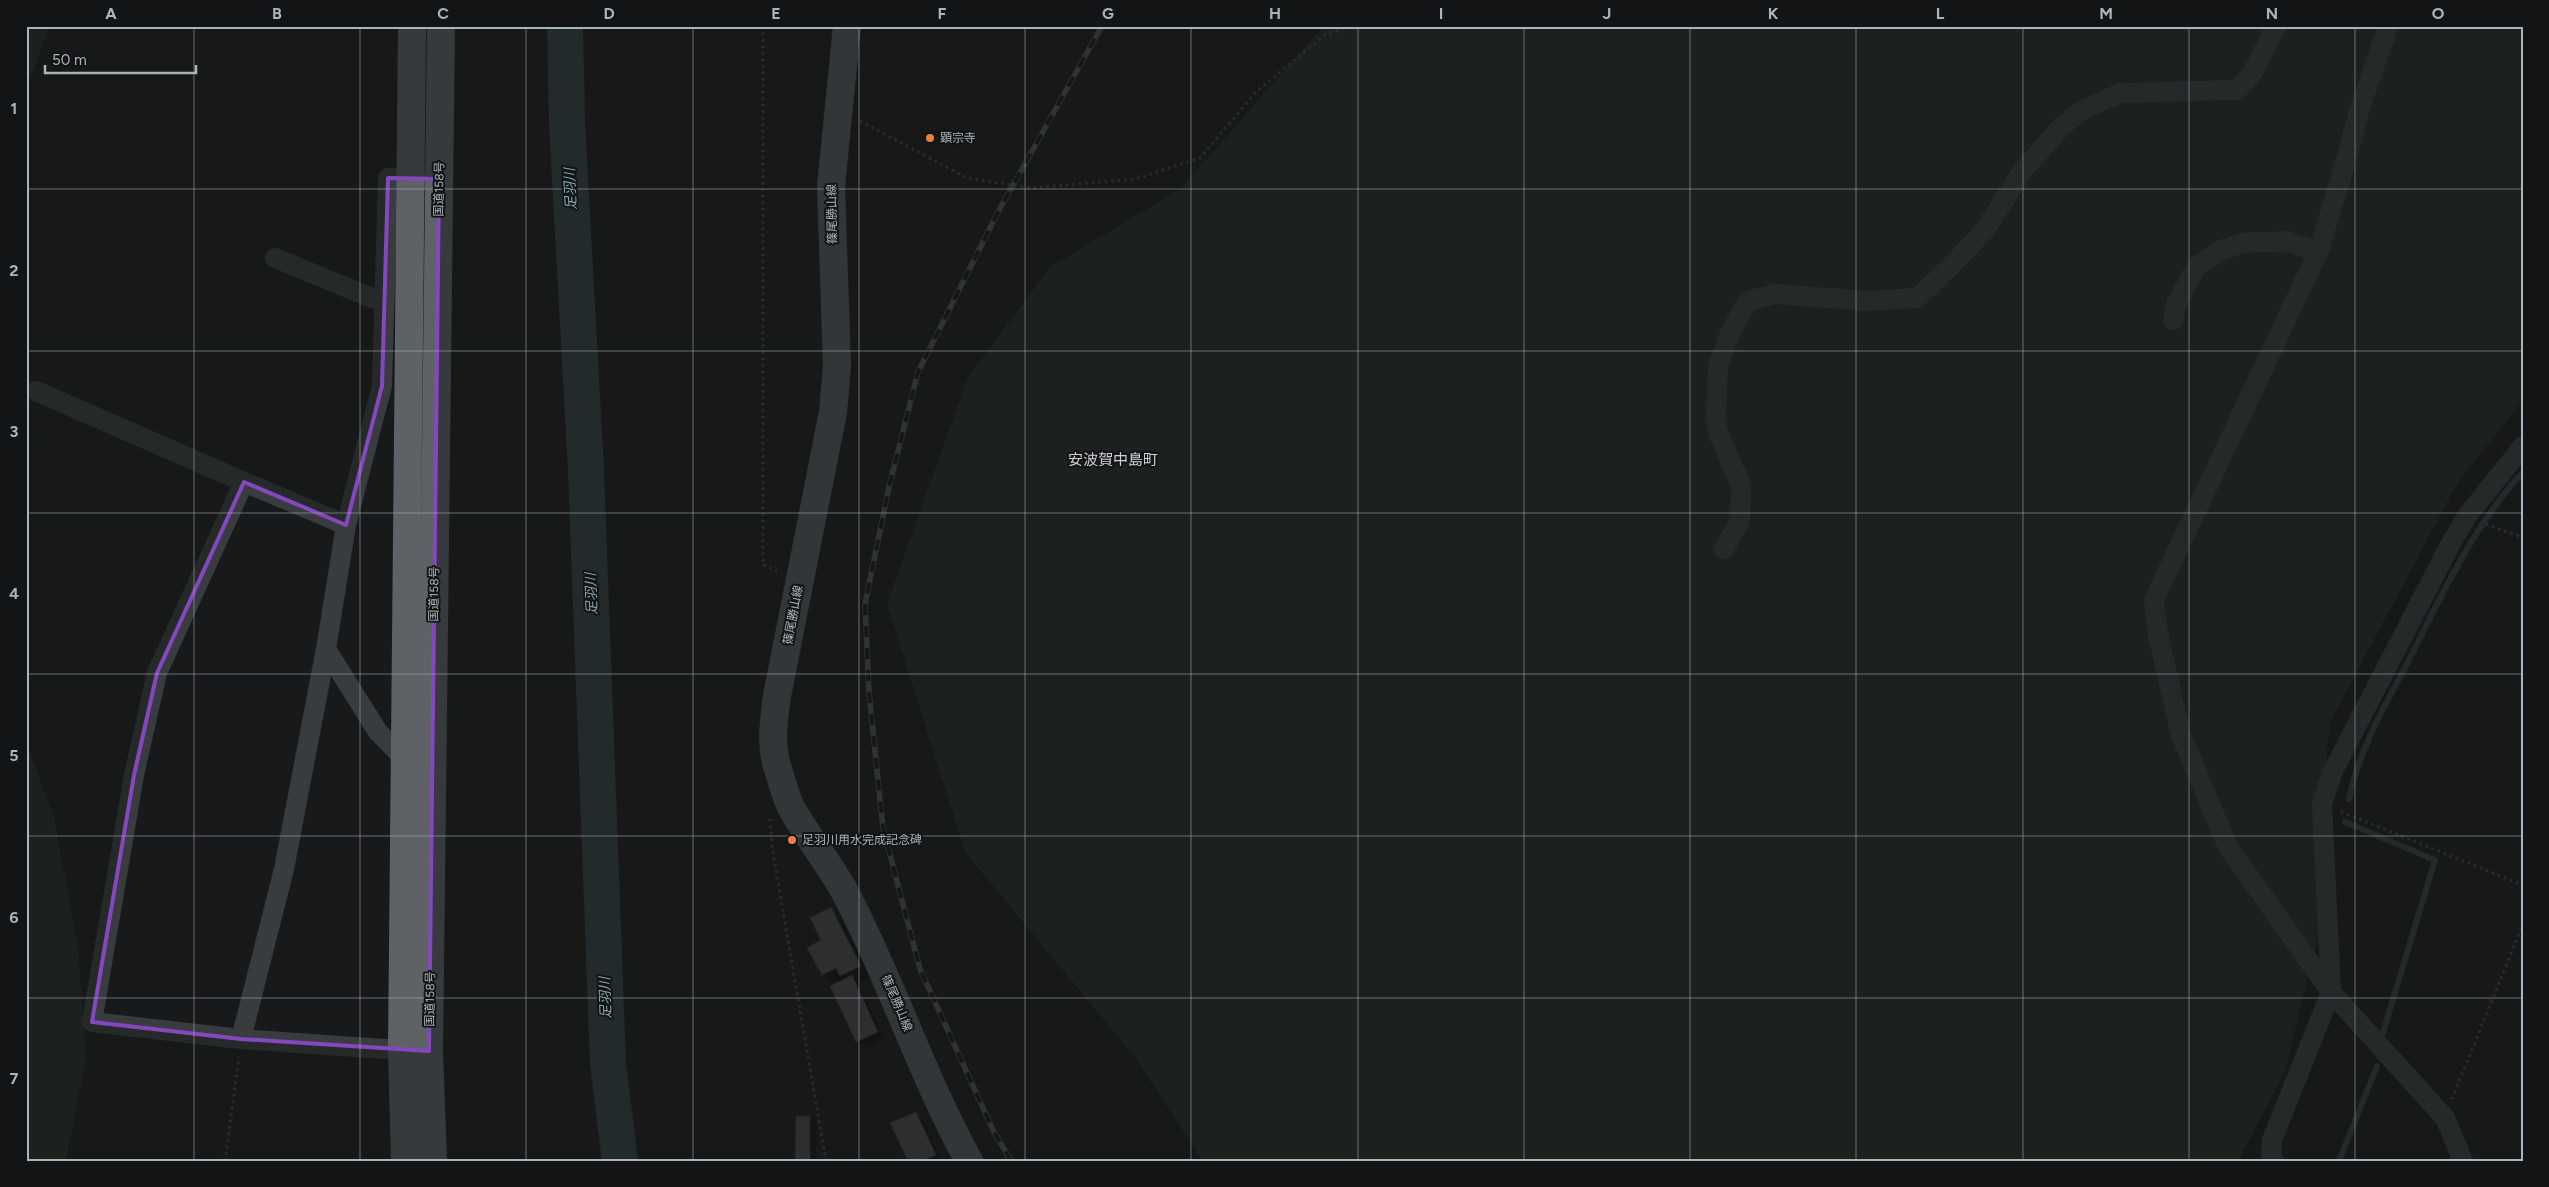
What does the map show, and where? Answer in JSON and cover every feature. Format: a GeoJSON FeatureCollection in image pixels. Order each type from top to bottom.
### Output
{"type":"FeatureCollection","features":[{"type":"Feature","properties":{"kind":"highway"},"geometry":{"type":"LineString","coordinates":[[405,1161],[402,1050],[412,26]]}},
{"type":"Feature","properties":{"kind":"highway","name":"国道158号"},"geometry":{"type":"LineString","coordinates":[[433,1161],[429,1052],[441,26]]}},
{"type":"Feature","properties":{"kind":"main road","name":"篠尾勝山線"},"geometry":{"type":"LineString","coordinates":[[847,26],[831,186],[837,366],[833,412],[824,467],[777,696],[771,738],[791,808],[846,895],[888,980],[941,1107],[969,1161]]}},
{"type":"Feature","properties":{"kind":"street"},"geometry":{"type":"LineString","coordinates":[[1724,549],[1740,521],[1741,486],[1718,432],[1716,417],[1718,367],[1730,333],[1748,302],[1775,294],[1868,301],[1917,298],[1984,231],[2024,169],[2061,127],[2081,111],[2120,93],[2237,90],[2251,78],[2268,40],[2277,26]]}},
{"type":"Feature","properties":{"kind":"street"},"geometry":{"type":"LineString","coordinates":[[2388,26],[2360,108],[2318,252],[2154,600],[2158,634],[2181,735],[2228,847],[2331,992],[2445,1118],[2463,1161]]}},
{"type":"Feature","properties":{"kind":"street"},"geometry":{"type":"LineString","coordinates":[[241,1039],[284,869],[326,649],[346,525],[382,386],[388,178],[439,179]]}},
{"type":"Feature","properties":{"kind":"street"},"geometry":{"type":"LineString","coordinates":[[2173,320],[2176,304],[2197,266],[2221,250],[2243,243],[2286,242],[2318,252]]}},
{"type":"Feature","properties":{"kind":"street"},"geometry":{"type":"LineString","coordinates":[[275,258],[384,303]]}},
{"type":"Feature","properties":{"kind":"street"},"geometry":{"type":"LineString","coordinates":[[36,391],[346,525]]}},
{"type":"Feature","properties":{"kind":"street"},"geometry":{"type":"LineString","coordinates":[[2274,1161],[2271,1156],[2272,1140],[2331,992],[2322,804],[2333,771],[2450,543],[2467,516],[2523,446]]}},
{"type":"Feature","properties":{"kind":"street"},"geometry":{"type":"LineString","coordinates":[[244,482],[157,674],[134,775],[92,1022],[241,1039],[429,1052]]}},
{"type":"Feature","properties":{"kind":"street"},"geometry":{"type":"LineString","coordinates":[[326,649],[378,732],[406,760]]}},
{"type":"Feature","properties":{"kind":"path"},"geometry":{"type":"LineString","coordinates":[[763,26],[763,565],[800,581]]}},
{"type":"Feature","properties":{"kind":"path"},"geometry":{"type":"LineString","coordinates":[[839,110],[967,178],[1031,188],[1135,179],[1200,158],[1256,92],[1324,36],[1351,26]]}},
{"type":"Feature","properties":{"kind":"path"},"geometry":{"type":"LineString","coordinates":[[2496,528],[2523,538]]}},
{"type":"Feature","properties":{"kind":"path"},"geometry":{"type":"LineString","coordinates":[[2322,804],[2523,885]]}},
{"type":"Feature","properties":{"kind":"path"},"geometry":{"type":"LineString","coordinates":[[769,816],[773,853],[826,1161]]}},
{"type":"Feature","properties":{"kind":"path"},"geometry":{"type":"LineString","coordinates":[[2445,1118],[2523,924]]}},
{"type":"Feature","properties":{"kind":"path"},"geometry":{"type":"LineString","coordinates":[[225,1161],[241,1039]]}},
{"type":"Feature","properties":{"kind":"highlighted area"},"geometry":{"type":"Polygon","coordinates":[[[388,178],[439,179],[429,1051],[241,1039],[92,1022],[134,775],[157,673],[244,482],[346,525],[382,386],[388,178]]]}},
{"type":"Feature","properties":{"kind":"shaded area"},"geometry":{"type":"Polygon","coordinates":[[[26,26],[50,26],[26,89],[26,26]]]}},
{"type":"Feature","properties":{"kind":"shaded area"},"geometry":{"type":"Polygon","coordinates":[[[1324,26],[2523,26],[2523,401],[2458,482],[2330,722],[2322,804],[2330,887],[2285,1071],[2238,1161],[1203,1161],[1134,1056],[965,852],[887,604],[968,377],[1050,267],[1180,189],[1324,26]]]}},
{"type":"Feature","properties":{"kind":"shaded area"},"geometry":{"type":"Polygon","coordinates":[[[26,742],[54,817],[78,946],[86,1058],[66,1161],[26,1161],[26,742]]]}},
{"type":"Feature","properties":{"kind":"building"},"geometry":{"type":"Polygon","coordinates":[[[831,907],[861,966],[840,976],[836,968],[822,975],[807,948],[821,940],[810,918],[831,907]]]}},
{"type":"Feature","properties":{"kind":"building"},"geometry":{"type":"Polygon","coordinates":[[[852,975],[878,1032],[856,1042],[830,986],[852,975]]]}},
{"type":"Feature","properties":{"kind":"building"},"geometry":{"type":"Polygon","coordinates":[[[916,1112],[936,1155],[922,1161],[908,1161],[890,1123],[916,1112]]]}},
{"type":"Feature","properties":{"kind":"building"},"geometry":{"type":"Polygon","coordinates":[[[796,1116],[810,1116],[810,1161],[795,1161],[796,1116]]]}},
{"type":"Feature","properties":{"kind":"waterway","name":"足羽川"},"geometry":{"type":"LineString","coordinates":[[565,26],[567,123],[586,471],[608,1064],[620,1161]]}},
{"type":"Feature","properties":{"kind":"waterway"},"geometry":{"type":"LineString","coordinates":[[2349,799],[2359,762],[2374,727],[2446,586],[2489,515],[2523,472]]}},
{"type":"Feature","properties":{"kind":"waterway"},"geometry":{"type":"LineString","coordinates":[[2345,822],[2435,860],[2382,1036]]}},
{"type":"Feature","properties":{"kind":"waterway"},"geometry":{"type":"LineString","coordinates":[[2339,1161],[2377,1066]]}},
{"type":"Feature","properties":{"kind":"railway"},"geometry":{"type":"LineString","coordinates":[[1011,1161],[993,1130],[920,969],[883,828],[869,692],[865,604],[889,487],[918,372],[998,212],[1102,26]]}},
{"type":"Feature","properties":{"kind":"place","name":"顕宗寺"},"geometry":{"type":"Point","coordinates":[930,138]}},
{"type":"Feature","properties":{"kind":"place","name":"足羽川用水完成記念碑"},"geometry":{"type":"Point","coordinates":[792,840]}},
{"type":"Feature","properties":{"kind":"district","name":"安波賀中島町"},"geometry":{"type":"Point","coordinates":[1113,460]}}]}
